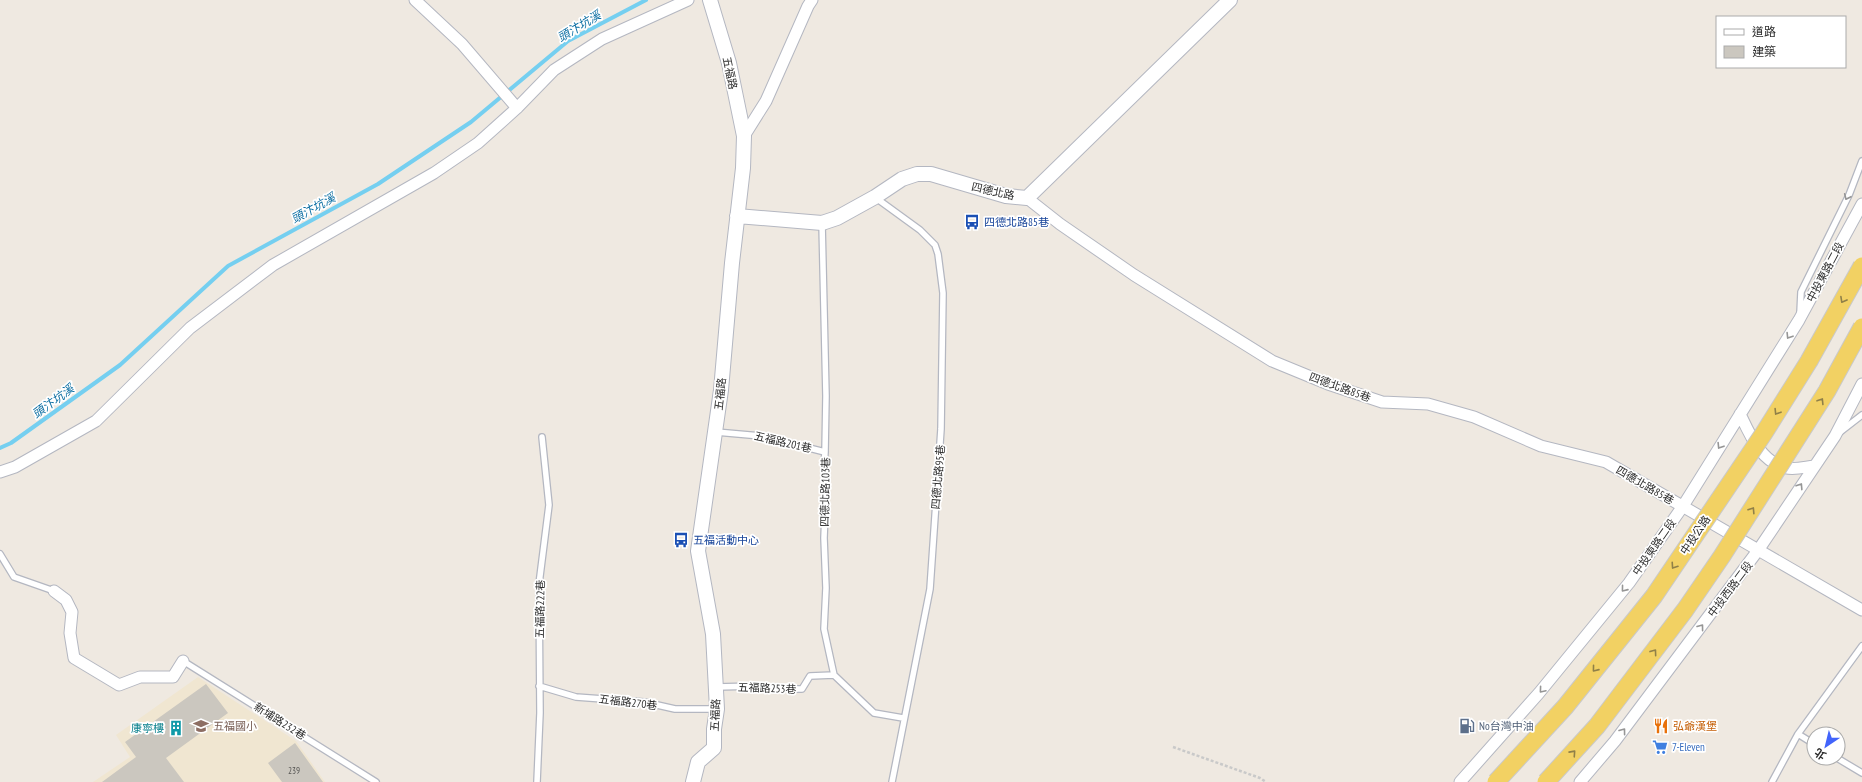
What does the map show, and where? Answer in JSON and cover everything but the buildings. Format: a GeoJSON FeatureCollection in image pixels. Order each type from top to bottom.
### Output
{"type":"FeatureCollection","features":[{"type":"Feature","properties":{"kind":"main road","name":"中投公路"},"geometry":{"type":"LineString","coordinates":[[1496,782],[1565,707],[1654,596],[1764,433],[1809,361],[1862,266]]}},
{"type":"Feature","properties":{"kind":"main road"},"geometry":{"type":"LineString","coordinates":[[1546,782],[1597,726],[1685,610],[1722,556],[1827,391],[1862,327]]}},
{"type":"Feature","properties":{"kind":"street"},"geometry":{"type":"LineString","coordinates":[[415,0],[462,44],[517,108]]}},
{"type":"Feature","properties":{"kind":"street"},"geometry":{"type":"LineString","coordinates":[[0,472],[15,467],[96,421],[190,328],[273,265],[434,173],[478,143],[517,108],[554,70],[602,39],[688,0]]}},
{"type":"Feature","properties":{"kind":"street","name":"五福路"},"geometry":{"type":"LineString","coordinates":[[692,782],[698,762],[714,748],[714,729],[717,709],[713,634],[698,551],[716,432],[743,168],[744,136],[729,63],[710,0]]}},
{"type":"Feature","properties":{"kind":"street"},"geometry":{"type":"LineString","coordinates":[[744,136],[766,101],[812,0]]}},
{"type":"Feature","properties":{"kind":"street","name":"四德北路"},"geometry":{"type":"LineString","coordinates":[[737,216],[822,223],[837,218],[876,198],[902,179],[917,174],[931,174],[1006,196],[1027,198],[1230,0]]}},
{"type":"Feature","properties":{"kind":"street","name":"四德北路85巷"},"geometry":{"type":"LineString","coordinates":[[1027,198],[1060,224],[1134,275],[1272,361],[1328,384],[1382,402],[1428,404],[1474,417],[1541,446],[1606,462],[1759,549],[1862,610]]}},
{"type":"Feature","properties":{"kind":"street","name":"中投東路二段"},"geometry":{"type":"LineString","coordinates":[[1460,782],[1539,693],[1624,589],[1683,506],[1799,320],[1862,204]]}},
{"type":"Feature","properties":{"kind":"street","name":"中投西路二段"},"geometry":{"type":"LineString","coordinates":[[1580,782],[1615,741],[1759,549],[1814,466],[1836,436],[1862,384]]}},
{"type":"Feature","properties":{"kind":"street"},"geometry":{"type":"LineString","coordinates":[[1740,414],[1754,442],[1769,460],[1785,468],[1795,469],[1814,466]]}},
{"type":"Feature","properties":{"kind":"street"},"geometry":{"type":"LineString","coordinates":[[54,591],[66,600],[72,612],[70,633],[74,658],[119,685],[140,676],[173,677],[182,661]]}},
{"type":"Feature","properties":{"kind":"lane"},"geometry":{"type":"LineString","coordinates":[[1799,320],[1801,292],[1849,195],[1862,161]]}},
{"type":"Feature","properties":{"kind":"lane","name":"四德北路95巷"},"geometry":{"type":"LineString","coordinates":[[876,198],[920,230],[935,245],[938,254],[943,293],[942,429],[930,589],[911,686],[903,718],[892,782]]}},
{"type":"Feature","properties":{"kind":"lane","name":"四德北路103巷"},"geometry":{"type":"LineString","coordinates":[[822,223],[822,304],[825,359],[824,467],[826,487],[824,538],[826,588],[824,629],[834,675]]}},
{"type":"Feature","properties":{"kind":"lane"},"geometry":{"type":"LineString","coordinates":[[1836,436],[1862,415]]}},
{"type":"Feature","properties":{"kind":"lane","name":"五福路201巷"},"geometry":{"type":"LineString","coordinates":[[716,432],[762,436],[825,452]]}},
{"type":"Feature","properties":{"kind":"lane","name":"五福路222巷"},"geometry":{"type":"LineString","coordinates":[[537,782],[539,584],[549,505],[542,437]]}},
{"type":"Feature","properties":{"kind":"lane"},"geometry":{"type":"LineString","coordinates":[[0,554],[14,576],[54,591]]}},
{"type":"Feature","properties":{"kind":"lane"},"geometry":{"type":"LineString","coordinates":[[1772,782],[1798,734],[1862,646]]}},
{"type":"Feature","properties":{"kind":"lane","name":"新埔路232巷"},"geometry":{"type":"LineString","coordinates":[[182,661],[376,782]]}},
{"type":"Feature","properties":{"kind":"lane"},"geometry":{"type":"LineString","coordinates":[[834,675],[874,713],[903,718]]}},
{"type":"Feature","properties":{"kind":"lane","name":"五福路253巷"},"geometry":{"type":"LineString","coordinates":[[716,687],[756,686],[781,689],[802,689],[810,676],[834,675]]}},
{"type":"Feature","properties":{"kind":"lane","name":"五福路270巷"},"geometry":{"type":"LineString","coordinates":[[539,686],[576,697],[644,702],[675,709],[717,709]]}},
{"type":"Feature","properties":{"kind":"lane"},"geometry":{"type":"LineString","coordinates":[[1798,734],[1806,739]]}},
{"type":"Feature","properties":{"kind":"lane"},"geometry":{"type":"LineString","coordinates":[[1846,763],[1862,773]]}},
{"type":"Feature","properties":{"kind":"path"},"geometry":{"type":"LineString","coordinates":[[1173,747],[1260,778],[1266,782]]}},
{"type":"Feature","properties":{"kind":"shaded area","name":"五福國小"},"geometry":{"type":"Polygon","coordinates":[[[198,677],[296,741],[325,782],[93,782],[130,757],[116,735],[198,677]]]}},
{"type":"Feature","properties":{"kind":"waterway","name":"頭汴坑溪"},"geometry":{"type":"LineString","coordinates":[[0,448],[11,443],[120,365],[228,266],[378,184],[471,122],[568,41],[646,0]]}},
{"type":"Feature","properties":{"kind":"place","name":"四德北路85巷"},"geometry":{"type":"Point","coordinates":[972,222]}},
{"type":"Feature","properties":{"kind":"place","name":"五福活動中心"},"geometry":{"type":"Point","coordinates":[681,540]}},
{"type":"Feature","properties":{"kind":"place","name":"五福國小"},"geometry":{"type":"Point","coordinates":[201,726]}},
{"type":"Feature","properties":{"kind":"place","name":"No台灣中油"},"geometry":{"type":"Point","coordinates":[1467,726]}},
{"type":"Feature","properties":{"kind":"place","name":"弘爺漢堡"},"geometry":{"type":"Point","coordinates":[1661,726]}},
{"type":"Feature","properties":{"kind":"place","name":"康寧樓"},"geometry":{"type":"Point","coordinates":[176,728]}},
{"type":"Feature","properties":{"kind":"place","name":"7-Eleven"},"geometry":{"type":"Point","coordinates":[1660,747]}}]}
